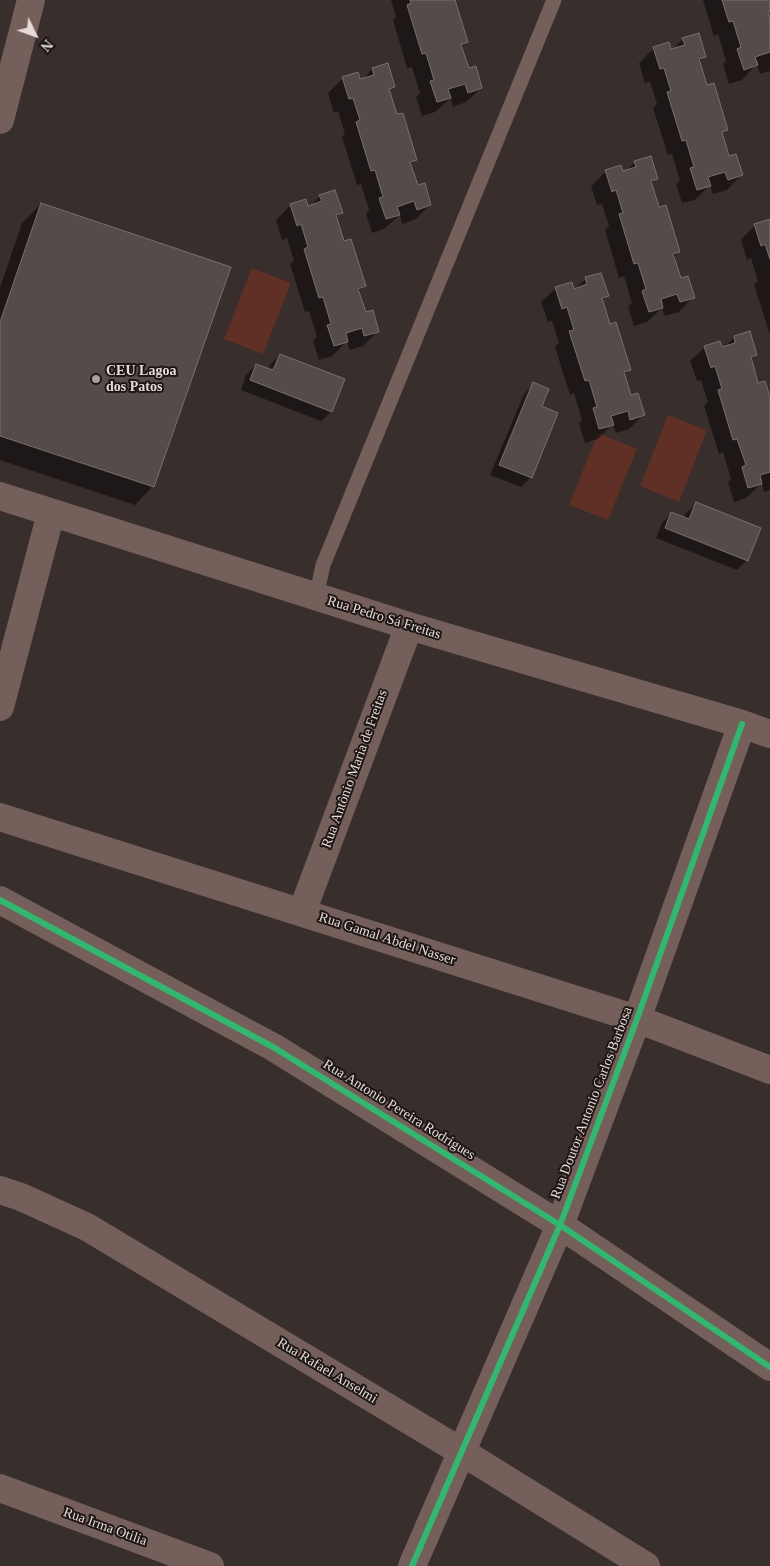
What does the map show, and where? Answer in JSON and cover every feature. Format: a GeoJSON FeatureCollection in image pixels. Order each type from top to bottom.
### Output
{"type":"FeatureCollection","features":[{"type":"Feature","properties":{"kind":"street"},"geometry":{"type":"LineString","coordinates":[[0,120],[30,0]]}},
{"type":"Feature","properties":{"kind":"street","name":"Rua Pedro Sá Freitas"},"geometry":{"type":"LineString","coordinates":[[0,496],[409,626],[742,724],[770,734]]}},
{"type":"Feature","properties":{"kind":"street"},"geometry":{"type":"LineString","coordinates":[[0,707],[51,513]]}},
{"type":"Feature","properties":{"kind":"street","name":"Rua Antônio Maria de Freitas"},"geometry":{"type":"LineString","coordinates":[[302,912],[409,626]]}},
{"type":"Feature","properties":{"kind":"street","name":"Rua Doutor Antonio Carlos Barbosa"},"geometry":{"type":"LineString","coordinates":[[412,1566],[560,1225],[637,1019],[742,724]]}},
{"type":"Feature","properties":{"kind":"street","name":"Rua Gamal Abdel Nasser"},"geometry":{"type":"LineString","coordinates":[[0,817],[637,1019],[770,1070]]}},
{"type":"Feature","properties":{"kind":"street","name":"Rua Antonio Pereira Rodrigues"},"geometry":{"type":"LineString","coordinates":[[0,900],[273,1047],[560,1225],[770,1367]]}},
{"type":"Feature","properties":{"kind":"street","name":"Rua Rafael Anselmi"},"geometry":{"type":"LineString","coordinates":[[0,1190],[21,1197],[87,1228],[462,1452],[646,1566]]}},
{"type":"Feature","properties":{"kind":"street","name":"Rua Irma Otilia"},"geometry":{"type":"LineString","coordinates":[[0,1488],[210,1566]]}},
{"type":"Feature","properties":{"kind":"lane"},"geometry":{"type":"LineString","coordinates":[[316,596],[327,557],[554,0]]}},
{"type":"Feature","properties":{"kind":"shaded area"},"geometry":{"type":"Polygon","coordinates":[[[252,268],[291,283],[263,354],[224,339],[252,268]]]}},
{"type":"Feature","properties":{"kind":"shaded area"},"geometry":{"type":"Polygon","coordinates":[[[668,415],[707,430],[679,502],[640,486],[668,415]]]}},
{"type":"Feature","properties":{"kind":"shaded area"},"geometry":{"type":"Polygon","coordinates":[[[598,433],[637,449],[608,520],[569,505],[598,433]]]}},
{"type":"Feature","properties":{"kind":"building"},"geometry":{"type":"Polygon","coordinates":[[[410,0],[455,0],[468,42],[461,45],[469,68],[476,66],[482,88],[468,93],[465,84],[448,89],[451,98],[437,102],[430,81],[434,80],[426,53],[422,54],[407,5],[411,3],[410,0]]]}},
{"type":"Feature","properties":{"kind":"building"},"geometry":{"type":"Polygon","coordinates":[[[722,0],[770,0],[770,12],[768,12],[770,19],[770,52],[755,57],[758,65],[744,70],[737,49],[741,47],[733,21],[729,22],[722,0]]]}},
{"type":"Feature","properties":{"kind":"building"},"geometry":{"type":"Polygon","coordinates":[[[699,33],[706,57],[699,59],[707,85],[714,83],[728,130],[722,132],[729,156],[736,154],[743,175],[728,180],[725,172],[708,177],[711,186],[697,190],[690,168],[694,167],[686,140],[682,141],[667,92],[671,91],[664,68],[660,69],[653,47],[669,42],[671,49],[685,45],[682,38],[699,33]]]}},
{"type":"Feature","properties":{"kind":"building"},"geometry":{"type":"Polygon","coordinates":[[[388,63],[395,87],[389,89],[397,114],[403,113],[417,160],[410,162],[418,185],[425,183],[431,205],[417,210],[414,201],[397,207],[400,215],[386,219],[379,198],[383,197],[375,170],[371,171],[356,122],[360,120],[353,98],[349,99],[342,77],[358,72],[360,79],[374,75],[372,68],[388,63]]]}},
{"type":"Feature","properties":{"kind":"building"},"geometry":{"type":"Polygon","coordinates":[[[651,156],[658,179],[651,181],[659,207],[666,205],[680,252],[673,254],[681,278],[688,276],[695,298],[680,302],[677,294],[661,299],[663,308],[649,312],[642,291],[646,289],[638,263],[634,264],[619,214],[623,213],[616,190],[612,192],[605,170],[621,165],[623,171],[636,167],[634,161],[651,156]]]}},
{"type":"Feature","properties":{"kind":"building"},"geometry":{"type":"Polygon","coordinates":[[[335,190],[343,213],[336,215],[344,241],[351,239],[366,286],[358,289],[366,312],[373,310],[379,332],[364,336],[362,328],[346,333],[348,342],[334,346],[327,325],[331,324],[323,297],[319,298],[304,249],[308,247],[301,224],[297,226],[290,204],[306,199],[308,206],[322,201],[319,195],[335,190]]]}},
{"type":"Feature","properties":{"kind":"building","name":"CEU Lagoa dos Patos"},"geometry":{"type":"Polygon","coordinates":[[[41,203],[231,267],[154,487],[0,436],[0,322],[41,203]]]}},
{"type":"Feature","properties":{"kind":"building"},"geometry":{"type":"Polygon","coordinates":[[[770,219],[770,259],[765,244],[761,246],[754,224],[770,219]]]}},
{"type":"Feature","properties":{"kind":"building"},"geometry":{"type":"Polygon","coordinates":[[[601,273],[609,296],[602,298],[610,324],[616,322],[631,370],[624,372],[631,395],[638,393],[645,415],[630,420],[628,411],[611,416],[614,425],[599,429],[593,408],[597,407],[589,380],[585,381],[569,331],[574,330],[567,307],[562,309],[555,287],[572,282],[574,289],[587,284],[585,277],[601,273]]]}},
{"type":"Feature","properties":{"kind":"building"},"geometry":{"type":"Polygon","coordinates":[[[750,331],[757,355],[751,357],[758,383],[765,381],[770,397],[770,472],[760,475],[762,484],[748,488],[742,467],[746,465],[737,439],[733,440],[718,390],[722,389],[715,366],[711,368],[704,346],[720,341],[722,347],[735,343],[734,336],[750,331]]]}},
{"type":"Feature","properties":{"kind":"building"},"geometry":{"type":"Polygon","coordinates":[[[280,354],[345,379],[332,412],[250,380],[256,364],[273,370],[280,354]]]}},
{"type":"Feature","properties":{"kind":"building"},"geometry":{"type":"Polygon","coordinates":[[[533,382],[549,389],[542,406],[558,413],[532,478],[499,465],[533,382]]]}},
{"type":"Feature","properties":{"kind":"building"},"geometry":{"type":"Polygon","coordinates":[[[696,502],[761,528],[748,561],[665,528],[671,512],[689,519],[696,502]]]}},
{"type":"Feature","properties":{"kind":"cycle path"},"geometry":{"type":"LineString","coordinates":[[412,1566],[560,1225],[637,1019],[742,724]]}},
{"type":"Feature","properties":{"kind":"cycle path"},"geometry":{"type":"LineString","coordinates":[[0,900],[273,1047],[560,1225],[770,1367]]}},
{"type":"Feature","properties":{"kind":"place","name":"CEU Lagoa dos Patos"},"geometry":{"type":"Point","coordinates":[96,379]}}]}
